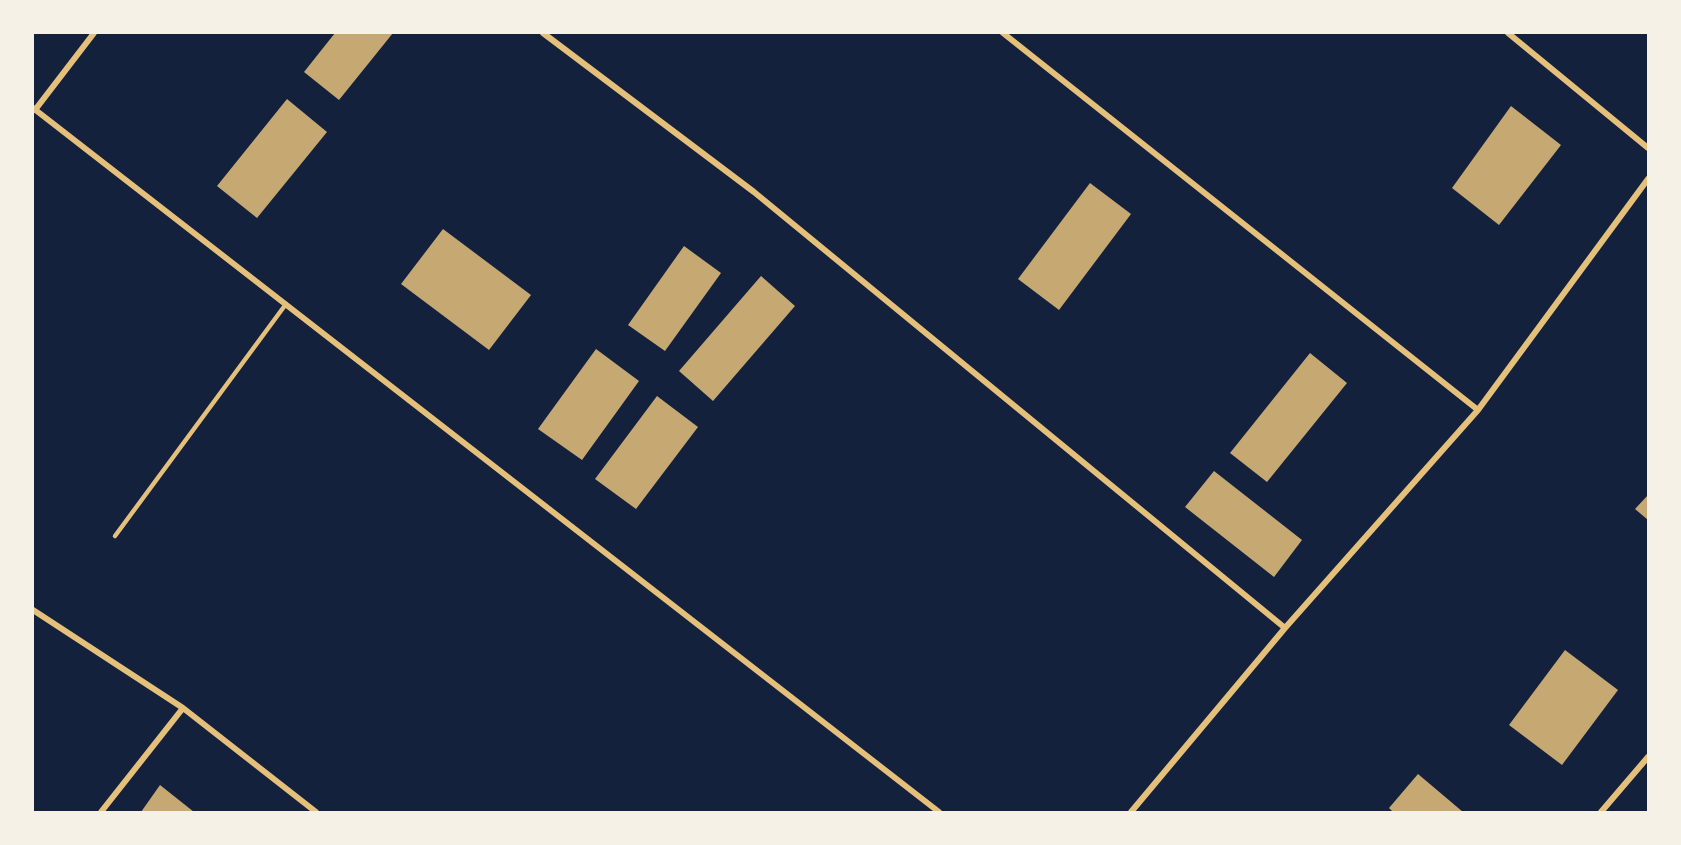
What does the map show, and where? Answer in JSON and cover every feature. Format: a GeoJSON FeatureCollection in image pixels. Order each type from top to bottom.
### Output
{"type":"FeatureCollection","features":[{"type":"Feature","properties":{"kind":"street"},"geometry":{"type":"LineString","coordinates":[[94,33],[34,109],[939,812]]}},
{"type":"Feature","properties":{"kind":"street"},"geometry":{"type":"LineString","coordinates":[[543,33],[754,192],[1285,628]]}},
{"type":"Feature","properties":{"kind":"street"},"geometry":{"type":"LineString","coordinates":[[1003,33],[1478,410]]}},
{"type":"Feature","properties":{"kind":"street"},"geometry":{"type":"LineString","coordinates":[[1508,33],[1648,148]]}},
{"type":"Feature","properties":{"kind":"street"},"geometry":{"type":"LineString","coordinates":[[1131,812],[1285,628],[1478,410],[1648,179]]}},
{"type":"Feature","properties":{"kind":"street"},"geometry":{"type":"LineString","coordinates":[[33,610],[183,708],[316,812]]}},
{"type":"Feature","properties":{"kind":"street"},"geometry":{"type":"LineString","coordinates":[[101,812],[183,708]]}},
{"type":"Feature","properties":{"kind":"street"},"geometry":{"type":"LineString","coordinates":[[1601,812],[1648,757]]}},
{"type":"Feature","properties":{"kind":"lane"},"geometry":{"type":"LineString","coordinates":[[115,536],[286,304]]}},
{"type":"Feature","properties":{"kind":"building"},"geometry":{"type":"Polygon","coordinates":[[[335,33],[393,33],[339,100],[304,72],[335,33]]]}},
{"type":"Feature","properties":{"kind":"building"},"geometry":{"type":"Polygon","coordinates":[[[287,99],[327,132],[257,218],[217,186],[287,99]]]}},
{"type":"Feature","properties":{"kind":"building"},"geometry":{"type":"Polygon","coordinates":[[[1511,106],[1561,145],[1499,225],[1452,188],[1511,106]]]}},
{"type":"Feature","properties":{"kind":"building"},"geometry":{"type":"Polygon","coordinates":[[[1090,183],[1131,214],[1059,310],[1018,279],[1090,183]]]}},
{"type":"Feature","properties":{"kind":"building"},"geometry":{"type":"Polygon","coordinates":[[[443,229],[531,295],[489,350],[401,284],[443,229]]]}},
{"type":"Feature","properties":{"kind":"building"},"geometry":{"type":"Polygon","coordinates":[[[684,246],[721,273],[665,351],[628,325],[684,246]]]}},
{"type":"Feature","properties":{"kind":"building"},"geometry":{"type":"Polygon","coordinates":[[[761,276],[795,306],[713,401],[679,371],[761,276]]]}},
{"type":"Feature","properties":{"kind":"building"},"geometry":{"type":"Polygon","coordinates":[[[596,349],[639,381],[582,460],[538,429],[596,349]]]}},
{"type":"Feature","properties":{"kind":"building"},"geometry":{"type":"Polygon","coordinates":[[[1310,353],[1347,383],[1267,482],[1230,453],[1310,353]]]}},
{"type":"Feature","properties":{"kind":"building"},"geometry":{"type":"Polygon","coordinates":[[[657,396],[698,427],[636,509],[595,479],[657,396]]]}},
{"type":"Feature","properties":{"kind":"building"},"geometry":{"type":"Polygon","coordinates":[[[1214,471],[1302,540],[1274,577],[1185,507],[1214,471]]]}},
{"type":"Feature","properties":{"kind":"building"},"geometry":{"type":"Polygon","coordinates":[[[1648,495],[1648,520],[1635,509],[1648,495]]]}},
{"type":"Feature","properties":{"kind":"building"},"geometry":{"type":"Polygon","coordinates":[[[1565,650],[1618,690],[1562,765],[1509,725],[1565,650]]]}},
{"type":"Feature","properties":{"kind":"building"},"geometry":{"type":"Polygon","coordinates":[[[1418,774],[1463,812],[1393,812],[1389,808],[1418,774]]]}},
{"type":"Feature","properties":{"kind":"building"},"geometry":{"type":"Polygon","coordinates":[[[160,785],[194,812],[141,812],[160,785]]]}}]}
